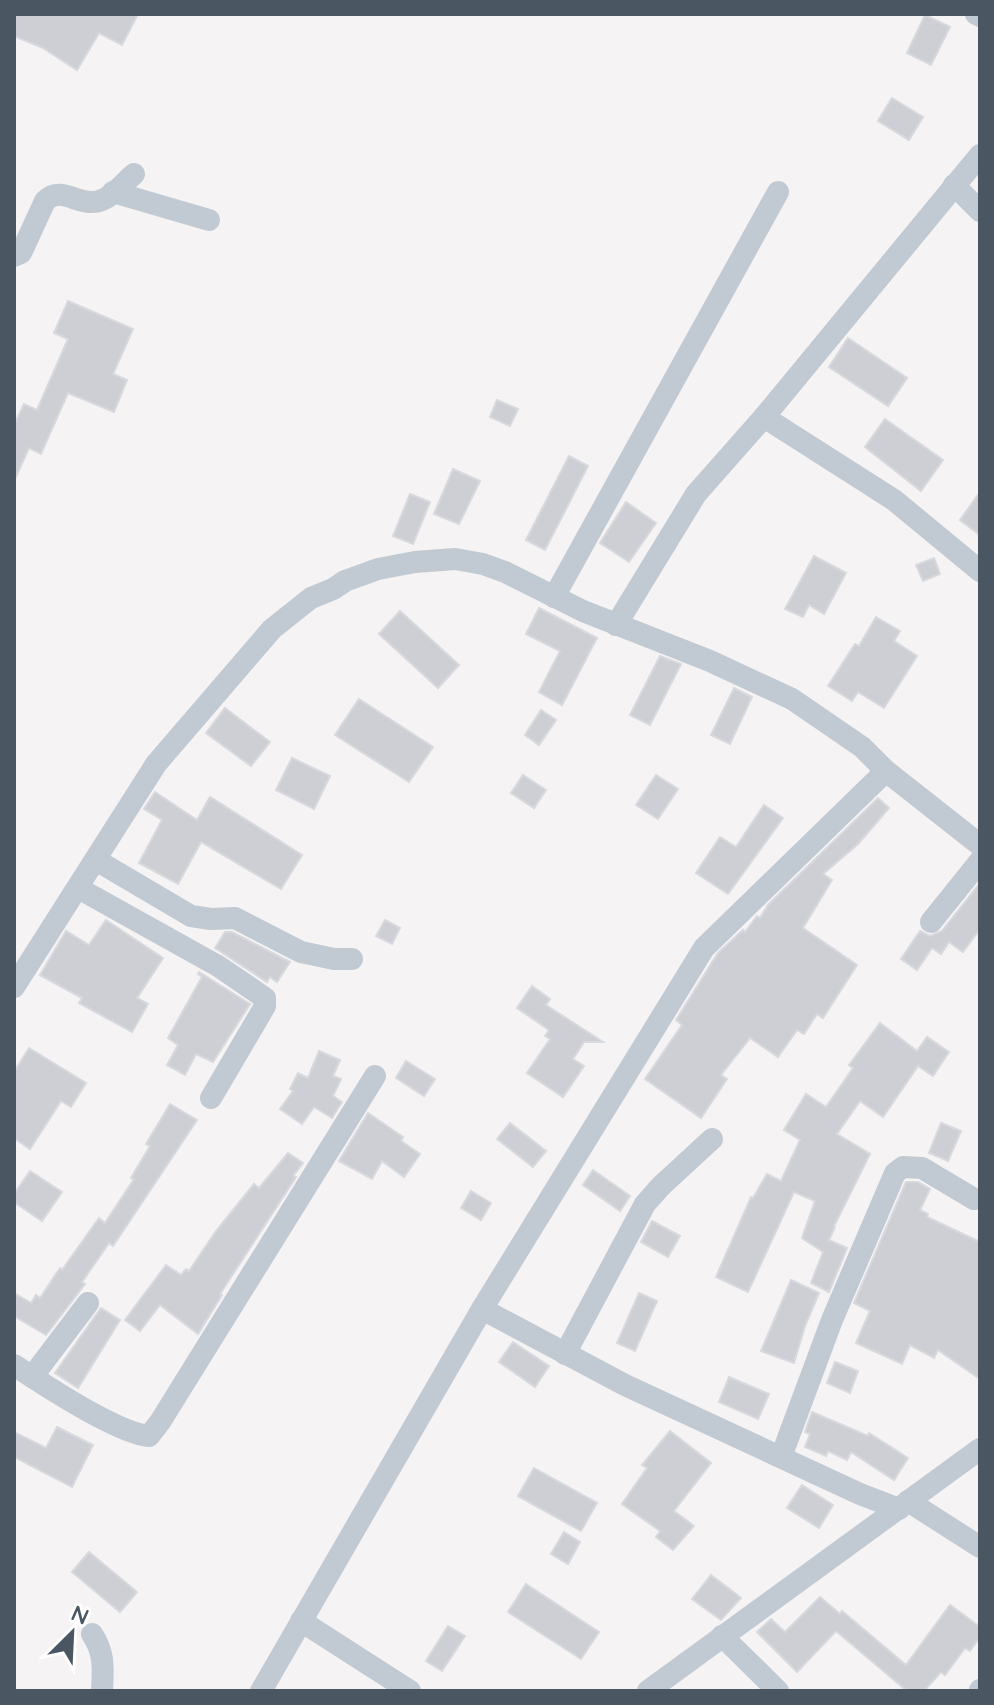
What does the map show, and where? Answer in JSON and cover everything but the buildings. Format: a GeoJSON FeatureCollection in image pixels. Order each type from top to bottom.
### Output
{"type":"FeatureCollection","features":[{"type":"Feature","properties":{"kind":"street"},"geometry":{"type":"LineString","coordinates":[[616,625],[696,494],[764,417],[980,155]]}},
{"type":"Feature","properties":{"kind":"street"},"geometry":{"type":"LineString","coordinates":[[14,256],[21,253],[45,201],[51,196],[58,194],[93,202],[105,198],[134,174]]}},
{"type":"Feature","properties":{"kind":"street"},"geometry":{"type":"LineString","coordinates":[[954,185],[980,211]]}},
{"type":"Feature","properties":{"kind":"street"},"geometry":{"type":"LineString","coordinates":[[113,192],[209,220]]}},
{"type":"Feature","properties":{"kind":"street"},"geometry":{"type":"LineString","coordinates":[[554,597],[778,192]]}},
{"type":"Feature","properties":{"kind":"street"},"geometry":{"type":"LineString","coordinates":[[764,417],[894,500],[980,571]]}},
{"type":"Feature","properties":{"kind":"street"},"geometry":{"type":"LineString","coordinates":[[14,987],[156,764],[272,629],[311,598],[345,581],[378,569],[415,562],[455,559],[483,564],[616,625],[710,661],[792,699],[862,747],[886,771],[980,845]]}},
{"type":"Feature","properties":{"kind":"street"},"geometry":{"type":"LineString","coordinates":[[261,1691],[482,1309],[704,948],[886,771]]}},
{"type":"Feature","properties":{"kind":"street"},"geometry":{"type":"LineString","coordinates":[[96,860],[191,916],[235,918],[301,952],[334,959],[352,959]]}},
{"type":"Feature","properties":{"kind":"street"},"geometry":{"type":"LineString","coordinates":[[931,922],[980,861]]}},
{"type":"Feature","properties":{"kind":"street"},"geometry":{"type":"LineString","coordinates":[[78,888],[218,966],[265,998],[265,1006],[211,1098]]}},
{"type":"Feature","properties":{"kind":"street"},"geometry":{"type":"LineString","coordinates":[[88,1303],[23,1371],[135,1435],[149,1436],[375,1076]]}},
{"type":"Feature","properties":{"kind":"street"},"geometry":{"type":"LineString","coordinates":[[565,1354],[645,1204],[712,1139]]}},
{"type":"Feature","properties":{"kind":"street"},"geometry":{"type":"LineString","coordinates":[[781,1457],[832,1320],[895,1173],[903,1167],[922,1168],[974,1199]]}},
{"type":"Feature","properties":{"kind":"street"},"geometry":{"type":"LineString","coordinates":[[482,1309],[625,1385],[860,1494],[904,1505],[980,1547]]}},
{"type":"Feature","properties":{"kind":"street"},"geometry":{"type":"LineString","coordinates":[[648,1691],[980,1449]]}},
{"type":"Feature","properties":{"kind":"street"},"geometry":{"type":"LineString","coordinates":[[301,1621],[410,1691]]}},
{"type":"Feature","properties":{"kind":"street"},"geometry":{"type":"LineString","coordinates":[[92,1634],[100,1645],[104,1660],[102,1691]]}},
{"type":"Feature","properties":{"kind":"street"},"geometry":{"type":"LineString","coordinates":[[722,1636],[778,1691]]}}]}
